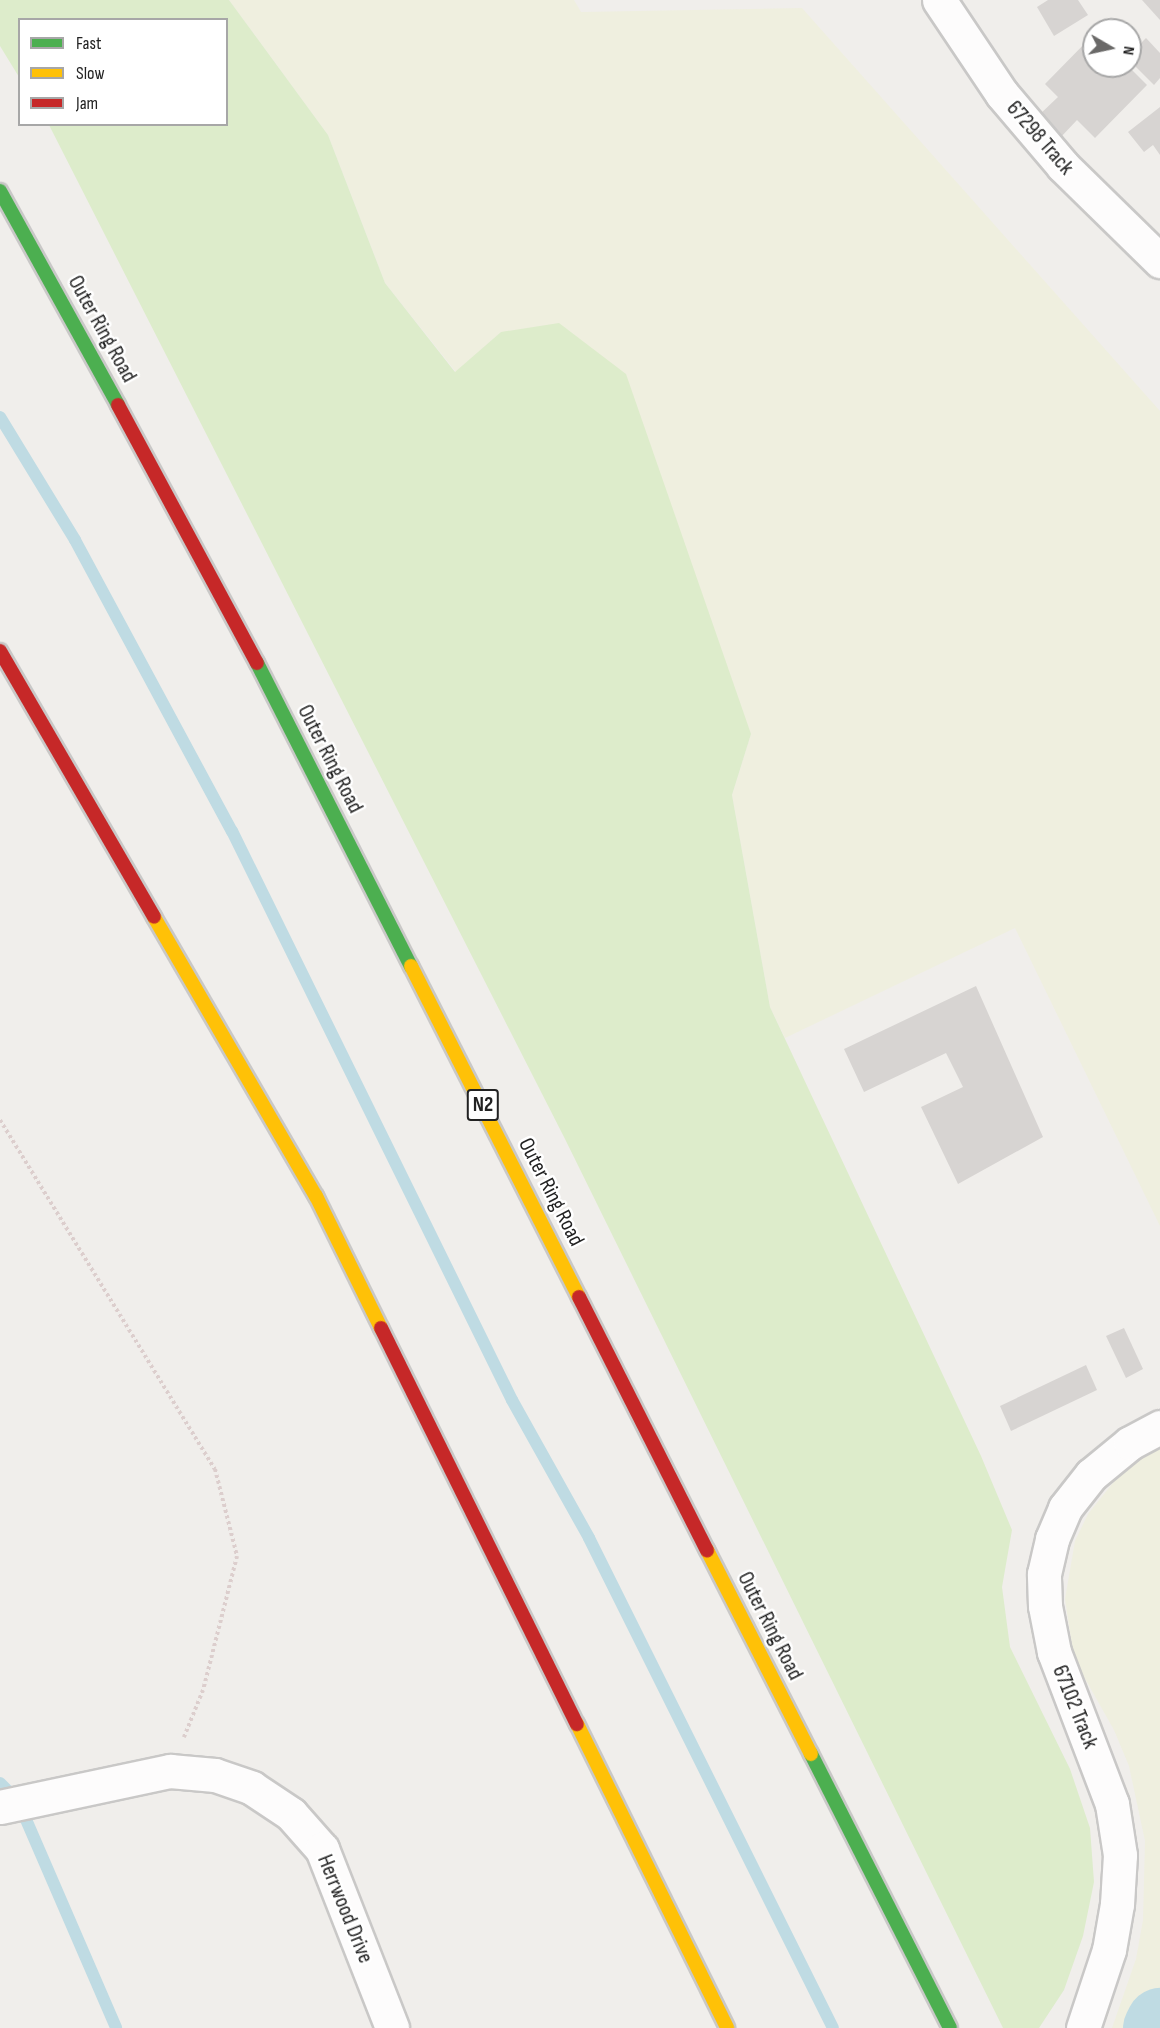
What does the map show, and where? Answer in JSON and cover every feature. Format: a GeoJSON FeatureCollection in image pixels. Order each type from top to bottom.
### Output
{"type":"FeatureCollection","features":[{"type":"Feature","properties":{"kind":"highway","name":"Outer Ring Road"},"geometry":{"type":"LineString","coordinates":[[0,191],[218,585],[950,2028]]}},
{"type":"Feature","properties":{"kind":"highway"},"geometry":{"type":"LineString","coordinates":[[0,651],[316,1196],[727,2028]]}},
{"type":"Feature","properties":{"kind":"street","name":"67298 Track"},"geometry":{"type":"LineString","coordinates":[[939,0],[1002,94],[1048,148],[1160,261]]}},
{"type":"Feature","properties":{"kind":"street","name":"67102 Track"},"geometry":{"type":"LineString","coordinates":[[1083,2028],[1109,1950],[1117,1904],[1120,1856],[1112,1804],[1054,1652],[1045,1606],[1044,1574],[1052,1539],[1065,1508],[1084,1483],[1130,1443],[1160,1427]]}},
{"type":"Feature","properties":{"kind":"street","name":"Herrwood Drive"},"geometry":{"type":"LineString","coordinates":[[0,1807],[122,1778],[170,1771],[215,1775],[252,1788],[291,1814],[322,1849],[392,2028]]}},
{"type":"Feature","properties":{"kind":"path"},"geometry":{"type":"LineString","coordinates":[[0,1120],[215,1469],[237,1556],[203,1690],[170,1771]]}},
{"type":"Feature","properties":{"kind":"green space"},"geometry":{"type":"Polygon","coordinates":[[[0,0],[229,0],[328,135],[385,283],[455,372],[501,332],[559,323],[626,374],[751,734],[732,795],[770,1007],[981,1456],[1012,1530],[1002,1587],[1010,1647],[1070,1769],[1090,1828],[1094,1882],[1083,1936],[1064,1990],[1039,2028],[1003,2028],[565,1139],[50,126],[228,126],[228,18],[18,18],[18,75],[0,46],[0,0]]]}},
{"type":"Feature","properties":{"kind":"green space"},"geometry":{"type":"Polygon","coordinates":[[[229,0],[574,0],[581,12],[802,8],[1160,411],[1160,1226],[1015,928],[785,1038],[770,1007],[732,795],[751,734],[501,332],[456,372],[385,283],[328,135],[229,0]]]}},
{"type":"Feature","properties":{"kind":"green space"},"geometry":{"type":"Polygon","coordinates":[[[1160,1445],[1160,2028],[1112,2028],[1136,1959],[1143,1920],[1145,1841],[1129,1766],[1114,1730],[1074,1659],[1065,1599],[1075,1541],[1088,1514],[1125,1468],[1160,1445]]]}},
{"type":"Feature","properties":{"kind":"building"},"geometry":{"type":"Polygon","coordinates":[[[1048,0],[1078,0],[1088,15],[1054,36],[1037,7],[1048,0]]]}},
{"type":"Feature","properties":{"kind":"building"},"geometry":{"type":"Polygon","coordinates":[[[1142,0],[1160,0],[1160,20],[1142,0]]]}},
{"type":"Feature","properties":{"kind":"building"},"geometry":{"type":"Polygon","coordinates":[[[1146,38],[1160,53],[1160,78],[1154,85],[1142,73],[1142,42],[1146,38]]]}},
{"type":"Feature","properties":{"kind":"building"},"geometry":{"type":"Polygon","coordinates":[[[1082,46],[1082,78],[1140,78],[1147,85],[1095,138],[1077,120],[1060,138],[1038,116],[1058,97],[1045,84],[1082,46]]]}},
{"type":"Feature","properties":{"kind":"building"},"geometry":{"type":"Polygon","coordinates":[[[1160,107],[1160,155],[1153,145],[1144,152],[1128,132],[1160,107]]]}},
{"type":"Feature","properties":{"kind":"building"},"geometry":{"type":"Polygon","coordinates":[[[976,986],[1043,1137],[958,1184],[921,1107],[963,1087],[946,1053],[864,1092],[844,1049],[976,986]]]}},
{"type":"Feature","properties":{"kind":"building"},"geometry":{"type":"Polygon","coordinates":[[[1124,1328],[1143,1369],[1126,1378],[1106,1336],[1124,1328]]]}},
{"type":"Feature","properties":{"kind":"building"},"geometry":{"type":"Polygon","coordinates":[[[1086,1365],[1097,1390],[1011,1431],[1000,1406],[1086,1365]]]}},
{"type":"Feature","properties":{"kind":"waterway"},"geometry":{"type":"LineString","coordinates":[[0,417],[75,540],[232,831],[512,1400],[589,1538],[833,2028]]}},
{"type":"Feature","properties":{"kind":"waterway"},"geometry":{"type":"LineString","coordinates":[[0,1783],[18,1801],[116,2028]]}},
{"type":"Feature","properties":{"kind":"waterway"},"geometry":{"type":"LineString","coordinates":[[1157,2028],[1160,2022]]}},
{"type":"Feature","properties":{"kind":"traffic: fast"},"geometry":{"type":"LineString","coordinates":[[0,191],[118,405]]}},
{"type":"Feature","properties":{"kind":"traffic: fast"},"geometry":{"type":"LineString","coordinates":[[257,663],[411,966]]}},
{"type":"Feature","properties":{"kind":"traffic: fast"},"geometry":{"type":"LineString","coordinates":[[811,1754],[950,2028]]}},
{"type":"Feature","properties":{"kind":"traffic: slow"},"geometry":{"type":"LineString","coordinates":[[154,917],[316,1196],[381,1328]]}},
{"type":"Feature","properties":{"kind":"traffic: slow"},"geometry":{"type":"LineString","coordinates":[[411,966],[579,1297]]}},
{"type":"Feature","properties":{"kind":"traffic: slow"},"geometry":{"type":"LineString","coordinates":[[707,1550],[811,1754]]}},
{"type":"Feature","properties":{"kind":"traffic: slow"},"geometry":{"type":"LineString","coordinates":[[577,1724],[727,2028]]}},
{"type":"Feature","properties":{"kind":"traffic: jam"},"geometry":{"type":"LineString","coordinates":[[118,405],[257,663]]}},
{"type":"Feature","properties":{"kind":"traffic: jam"},"geometry":{"type":"LineString","coordinates":[[0,651],[154,917]]}},
{"type":"Feature","properties":{"kind":"traffic: jam"},"geometry":{"type":"LineString","coordinates":[[579,1297],[707,1550]]}},
{"type":"Feature","properties":{"kind":"traffic: jam"},"geometry":{"type":"LineString","coordinates":[[381,1328],[577,1724]]}}]}
